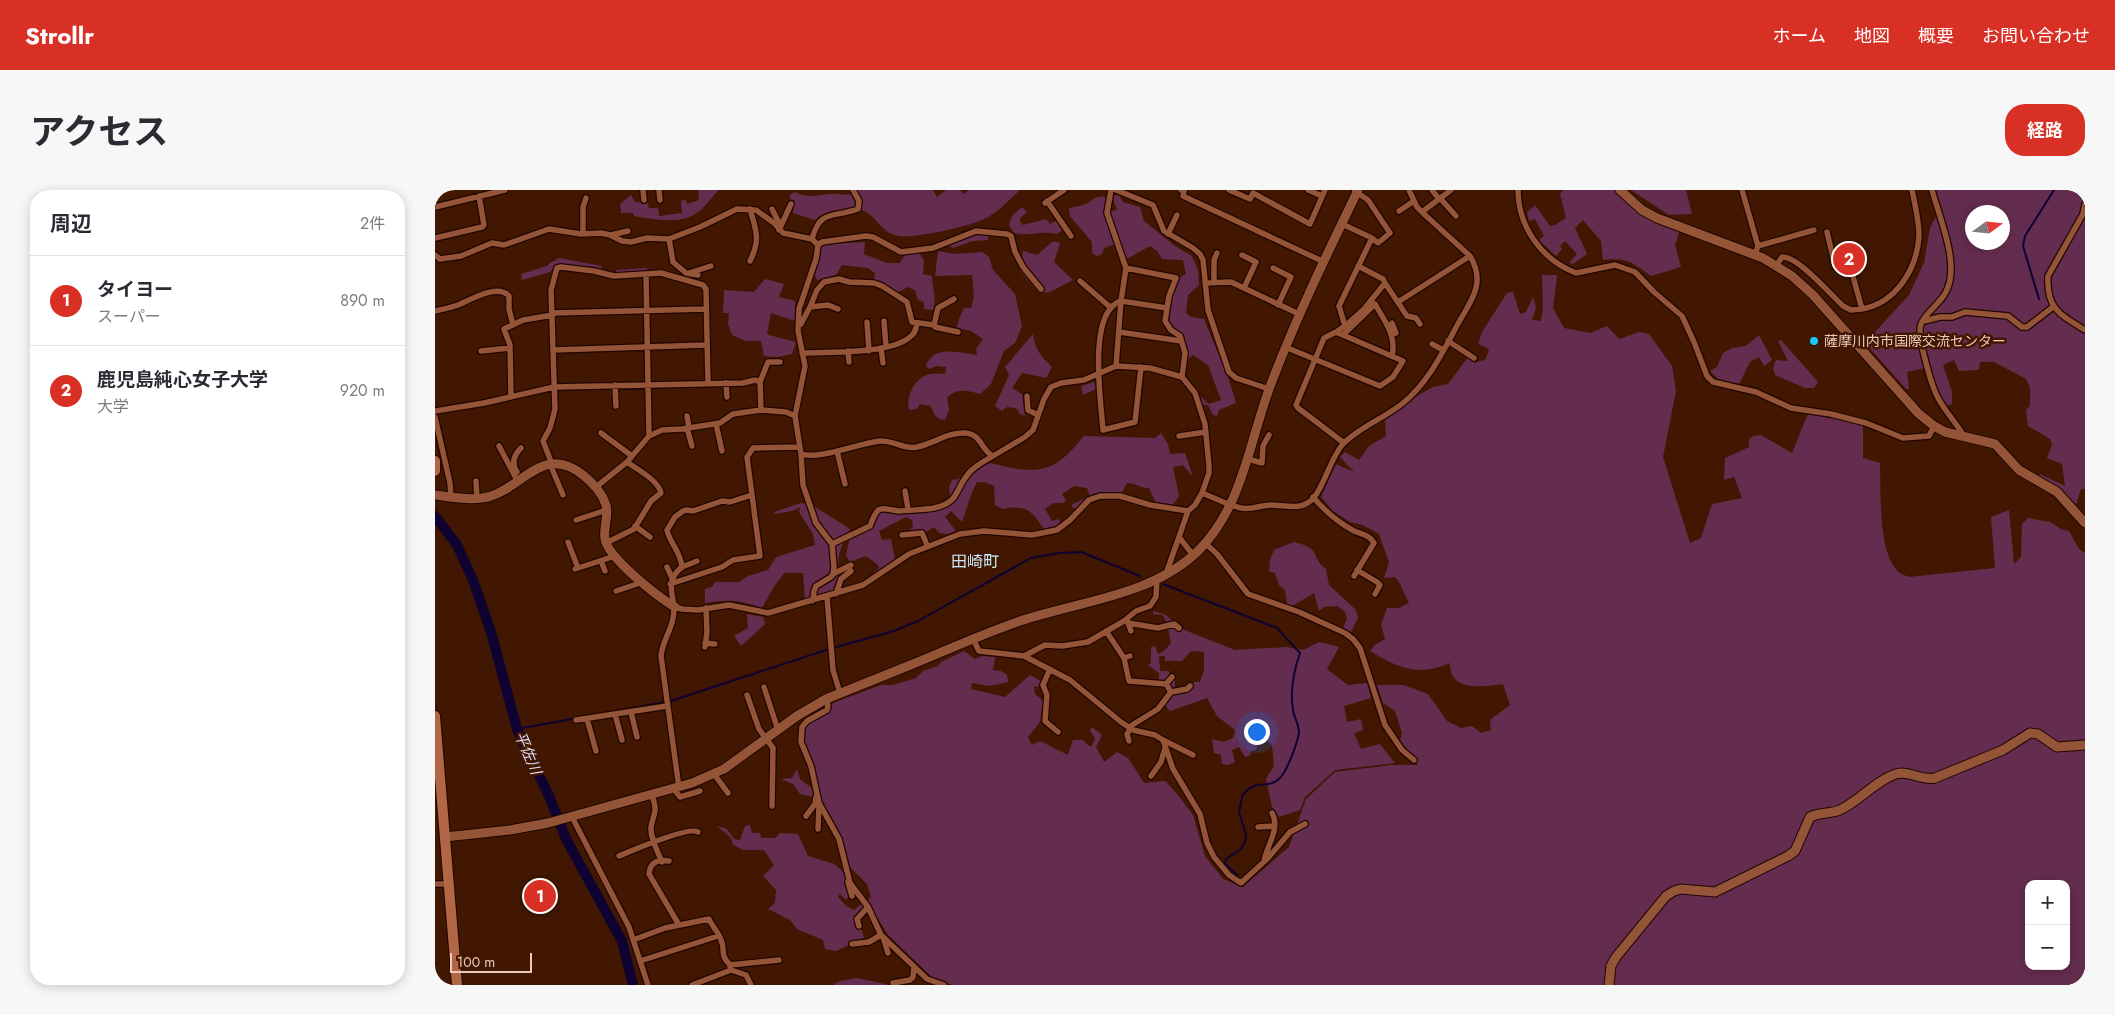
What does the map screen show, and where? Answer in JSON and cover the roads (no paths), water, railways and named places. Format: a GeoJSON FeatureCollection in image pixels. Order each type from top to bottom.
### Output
{"type":"FeatureCollection","features":[{"type":"Feature","properties":{"kind":"main road"},"geometry":{"type":"LineString","coordinates":[[435,461],[435,471]]}},
{"type":"Feature","properties":{"kind":"main road"},"geometry":{"type":"LineString","coordinates":[[435,716],[457,985]]}},
{"type":"Feature","properties":{"kind":"street"},"geometry":{"type":"LineString","coordinates":[[435,207],[505,190]]}},
{"type":"Feature","properties":{"kind":"street"},"geometry":{"type":"LineString","coordinates":[[643,190],[644,200]]}},
{"type":"Feature","properties":{"kind":"street"},"geometry":{"type":"LineString","coordinates":[[659,190],[660,200]]}},
{"type":"Feature","properties":{"kind":"street"},"geometry":{"type":"LineString","coordinates":[[812,239],[816,227],[826,216],[857,209],[859,201],[853,190]]}},
{"type":"Feature","properties":{"kind":"street"},"geometry":{"type":"LineString","coordinates":[[1064,190],[1046,202],[1071,236]]}},
{"type":"Feature","properties":{"kind":"street"},"geometry":{"type":"LineString","coordinates":[[1111,190],[1107,213],[1125,268],[1116,366]]}},
{"type":"Feature","properties":{"kind":"street"},"geometry":{"type":"LineString","coordinates":[[1116,190],[1153,205],[1165,231],[1200,254],[1205,268],[1208,310],[1229,372],[1236,378],[1269,388]]}},
{"type":"Feature","properties":{"kind":"street"},"geometry":{"type":"LineString","coordinates":[[1181,190],[1184,192],[1183,196],[1324,262]]}},
{"type":"Feature","properties":{"kind":"street"},"geometry":{"type":"LineString","coordinates":[[1229,190],[1250,200],[1253,191],[1310,224],[1324,193],[1308,190]]}},
{"type":"Feature","properties":{"kind":"street"},"geometry":{"type":"LineString","coordinates":[[1202,493],[1249,509],[1270,505],[1300,506],[1309,502],[1332,458],[1344,443],[1403,403],[1419,388],[1448,342],[1476,288],[1477,276],[1475,264],[1470,256],[1422,212],[1409,190]]}},
{"type":"Feature","properties":{"kind":"street"},"geometry":{"type":"LineString","coordinates":[[1432,190],[1456,216]]}},
{"type":"Feature","properties":{"kind":"street"},"geometry":{"type":"LineString","coordinates":[[1422,212],[1451,190]]}},
{"type":"Feature","properties":{"kind":"street"},"geometry":{"type":"LineString","coordinates":[[1518,190],[1521,215],[1540,250],[1576,273],[1615,265],[1635,272],[1681,316],[1692,336],[1707,376],[1713,382],[1756,392],[1791,408],[1866,422],[1903,438],[1929,436],[1934,426]]}},
{"type":"Feature","properties":{"kind":"street"},"geometry":{"type":"LineString","coordinates":[[1620,190],[1642,210],[1657,218],[1756,251],[1792,276],[1813,295],[1918,413],[1945,432],[1995,444],[2019,470],[2057,492],[2085,523]]}},
{"type":"Feature","properties":{"kind":"street"},"geometry":{"type":"LineString","coordinates":[[1742,190],[1756,251]]}},
{"type":"Feature","properties":{"kind":"street"},"geometry":{"type":"LineString","coordinates":[[1776,266],[1782,257],[1788,257],[1804,269],[1843,306],[1851,310],[1874,307],[1885,302],[1896,291],[1912,267],[1919,235],[1912,190]]}},
{"type":"Feature","properties":{"kind":"street"},"geometry":{"type":"LineString","coordinates":[[1931,190],[1951,267],[1947,290],[1939,303],[1920,324],[1920,334],[1938,398],[1964,436]]}},
{"type":"Feature","properties":{"kind":"street"},"geometry":{"type":"LineString","coordinates":[[445,837],[510,830],[548,823],[676,788],[714,774],[766,740],[797,716],[826,699],[973,639],[1046,613],[1121,592],[1157,579],[1193,556],[1205,543],[1232,504],[1269,388],[1285,347],[1356,191],[1368,200],[1390,233],[1378,243],[1372,238],[1342,224]]}},
{"type":"Feature","properties":{"kind":"street"},"geometry":{"type":"LineString","coordinates":[[435,238],[485,225],[479,196]]}},
{"type":"Feature","properties":{"kind":"street"},"geometry":{"type":"LineString","coordinates":[[583,234],[583,207],[586,198]]}},
{"type":"Feature","properties":{"kind":"street"},"geometry":{"type":"LineString","coordinates":[[1399,211],[1414,201]]}},
{"type":"Feature","properties":{"kind":"street"},"geometry":{"type":"LineString","coordinates":[[780,228],[791,204]]}},
{"type":"Feature","properties":{"kind":"street"},"geometry":{"type":"LineString","coordinates":[[2085,204],[2083,214],[2048,276],[2048,296],[2053,307],[2085,330]]}},
{"type":"Feature","properties":{"kind":"street"},"geometry":{"type":"LineString","coordinates":[[435,254],[440,259],[448,259],[475,252],[491,243],[504,245],[549,229],[583,234],[601,233],[622,241],[631,242],[647,238],[669,239],[700,227],[725,213],[737,209],[750,209],[780,228]]}},
{"type":"Feature","properties":{"kind":"street"},"geometry":{"type":"LineString","coordinates":[[750,209],[757,240],[757,247],[751,261]]}},
{"type":"Feature","properties":{"kind":"street"},"geometry":{"type":"LineString","coordinates":[[771,209],[783,233],[812,239],[818,245]]}},
{"type":"Feature","properties":{"kind":"street"},"geometry":{"type":"LineString","coordinates":[[1168,234],[1177,215]]}},
{"type":"Feature","properties":{"kind":"street"},"geometry":{"type":"LineString","coordinates":[[1756,251],[1814,230]]}},
{"type":"Feature","properties":{"kind":"street"},"geometry":{"type":"LineString","coordinates":[[610,235],[628,231]]}},
{"type":"Feature","properties":{"kind":"street"},"geometry":{"type":"LineString","coordinates":[[833,574],[832,544],[816,524],[803,485],[801,454],[795,416],[805,366],[798,330],[799,310],[818,245],[822,242],[866,236],[873,237],[901,252],[933,248],[976,231],[1007,234],[1011,236],[1015,252],[1023,267],[1041,289]]}},
{"type":"Feature","properties":{"kind":"street"},"geometry":{"type":"LineString","coordinates":[[1827,232],[1835,266],[1849,262],[1861,309]]}},
{"type":"Feature","properties":{"kind":"street"},"geometry":{"type":"LineString","coordinates":[[1345,326],[1339,306],[1372,238]]}},
{"type":"Feature","properties":{"kind":"street"},"geometry":{"type":"LineString","coordinates":[[669,239],[671,260],[689,274],[698,276]]}},
{"type":"Feature","properties":{"kind":"street"},"geometry":{"type":"LineString","coordinates":[[1214,283],[1214,260],[1217,253]]}},
{"type":"Feature","properties":{"kind":"street"},"geometry":{"type":"LineString","coordinates":[[1242,255],[1256,262],[1244,288]]}},
{"type":"Feature","properties":{"kind":"street"},"geometry":{"type":"LineString","coordinates":[[1398,302],[1470,256]]}},
{"type":"Feature","properties":{"kind":"street"},"geometry":{"type":"LineString","coordinates":[[689,274],[711,266]]}},
{"type":"Feature","properties":{"kind":"street"},"geometry":{"type":"LineString","coordinates":[[1358,266],[1383,279],[1407,316],[1416,318],[1420,324]]}},
{"type":"Feature","properties":{"kind":"street"},"geometry":{"type":"LineString","coordinates":[[543,441],[551,428],[555,409],[551,290],[557,268],[594,270],[614,276],[661,273],[703,285],[706,289],[708,383]]}},
{"type":"Feature","properties":{"kind":"street"},"geometry":{"type":"LineString","coordinates":[[1125,268],[1177,278],[1169,296],[1165,321],[1167,326],[1180,336],[1185,353],[1182,377]]}},
{"type":"Feature","properties":{"kind":"street"},"geometry":{"type":"LineString","coordinates":[[1273,268],[1291,277],[1278,305]]}},
{"type":"Feature","properties":{"kind":"street"},"geometry":{"type":"LineString","coordinates":[[646,274],[649,436]]}},
{"type":"Feature","properties":{"kind":"street"},"geometry":{"type":"LineString","coordinates":[[798,330],[801,320],[810,307],[817,290],[824,282],[832,279],[874,283],[882,286],[907,302],[912,322],[934,325],[935,327],[959,332]]}},
{"type":"Feature","properties":{"kind":"street"},"geometry":{"type":"LineString","coordinates":[[1079,281],[1110,306]]}},
{"type":"Feature","properties":{"kind":"street"},"geometry":{"type":"LineString","coordinates":[[1205,283],[1231,282],[1299,314]]}},
{"type":"Feature","properties":{"kind":"street"},"geometry":{"type":"LineString","coordinates":[[1344,443],[1296,405],[1324,338],[1345,326],[1364,309],[1385,283]]}},
{"type":"Feature","properties":{"kind":"street"},"geometry":{"type":"LineString","coordinates":[[435,311],[455,306],[489,292],[501,291],[509,296],[509,309],[513,325]]}},
{"type":"Feature","properties":{"kind":"street"},"geometry":{"type":"LineString","coordinates":[[934,325],[938,308],[954,299]]}},
{"type":"Feature","properties":{"kind":"street"},"geometry":{"type":"LineString","coordinates":[[1141,367],[1135,422],[1103,430],[1097,364],[1102,324],[1110,306],[1121,301],[1167,308]]}},
{"type":"Feature","properties":{"kind":"street"},"geometry":{"type":"LineString","coordinates":[[1343,335],[1375,304],[1389,328],[1394,344],[1392,356]]}},
{"type":"Feature","properties":{"kind":"street"},"geometry":{"type":"LineString","coordinates":[[810,307],[828,306],[838,309]]}},
{"type":"Feature","properties":{"kind":"street"},"geometry":{"type":"LineString","coordinates":[[1923,321],[1940,317],[1952,317],[1965,312],[2008,316],[2023,327],[2053,307]]}},
{"type":"Feature","properties":{"kind":"street"},"geometry":{"type":"LineString","coordinates":[[511,397],[510,348],[504,329],[523,320],[553,314],[705,309]]}},
{"type":"Feature","properties":{"kind":"street"},"geometry":{"type":"LineString","coordinates":[[883,363],[884,321]]}},
{"type":"Feature","properties":{"kind":"street"},"geometry":{"type":"LineString","coordinates":[[867,322],[869,351]]}},
{"type":"Feature","properties":{"kind":"street"},"geometry":{"type":"LineString","coordinates":[[802,354],[869,351],[884,348],[910,338],[915,332],[917,323]]}},
{"type":"Feature","properties":{"kind":"street"},"geometry":{"type":"LineString","coordinates":[[1391,323],[1396,333],[1391,335]]}},
{"type":"Feature","properties":{"kind":"street"},"geometry":{"type":"LineString","coordinates":[[1119,332],[1181,341]]}},
{"type":"Feature","properties":{"kind":"street"},"geometry":{"type":"LineString","coordinates":[[1285,347],[1380,386],[1393,377],[1401,366],[1403,361],[1336,332]]}},
{"type":"Feature","properties":{"kind":"street"},"geometry":{"type":"LineString","coordinates":[[1448,342],[1475,358]]}},
{"type":"Feature","properties":{"kind":"street"},"geometry":{"type":"LineString","coordinates":[[1432,344],[1443,350]]}},
{"type":"Feature","properties":{"kind":"street"},"geometry":{"type":"LineString","coordinates":[[553,350],[706,345]]}},
{"type":"Feature","properties":{"kind":"street"},"geometry":{"type":"LineString","coordinates":[[481,351],[510,348]]}},
{"type":"Feature","properties":{"kind":"street"},"geometry":{"type":"LineString","coordinates":[[848,351],[849,362]]}},
{"type":"Feature","properties":{"kind":"street"},"geometry":{"type":"LineString","coordinates":[[761,410],[761,382],[768,362],[780,362]]}},
{"type":"Feature","properties":{"kind":"street"},"geometry":{"type":"LineString","coordinates":[[832,544],[870,526],[874,516],[882,509],[889,507],[899,511],[933,509],[950,502],[955,498],[967,475],[1033,430],[1044,399],[1051,387],[1061,383],[1084,380],[1116,366],[1141,367],[1182,377],[1195,393],[1199,402],[1206,432],[1209,473],[1195,506],[1188,511],[1166,574]]}},
{"type":"Feature","properties":{"kind":"street"},"geometry":{"type":"LineString","coordinates":[[435,411],[555,387],[726,383],[755,380],[761,382]]}},
{"type":"Feature","properties":{"kind":"street"},"geometry":{"type":"LineString","coordinates":[[726,383],[727,397]]}},
{"type":"Feature","properties":{"kind":"street"},"geometry":{"type":"LineString","coordinates":[[615,385],[617,406]]}},
{"type":"Feature","properties":{"kind":"street"},"geometry":{"type":"LineString","coordinates":[[1027,396],[1028,410],[1038,415]]}},
{"type":"Feature","properties":{"kind":"street"},"geometry":{"type":"LineString","coordinates":[[597,487],[627,462],[649,436],[662,430],[716,424],[733,414],[761,410],[786,412],[795,416]]}},
{"type":"Feature","properties":{"kind":"street"},"geometry":{"type":"LineString","coordinates":[[687,416],[692,446]]}},
{"type":"Feature","properties":{"kind":"street"},"geometry":{"type":"LineString","coordinates":[[435,417],[450,483],[451,497]]}},
{"type":"Feature","properties":{"kind":"street"},"geometry":{"type":"LineString","coordinates":[[716,424],[722,451]]}},
{"type":"Feature","properties":{"kind":"street"},"geometry":{"type":"LineString","coordinates":[[543,441],[553,432]]}},
{"type":"Feature","properties":{"kind":"street"},"geometry":{"type":"LineString","coordinates":[[1179,436],[1206,432]]}},
{"type":"Feature","properties":{"kind":"street"},"geometry":{"type":"LineString","coordinates":[[601,433],[632,456]]}},
{"type":"Feature","properties":{"kind":"street"},"geometry":{"type":"LineString","coordinates":[[801,454],[813,455],[880,441],[917,447],[958,433],[965,433],[973,434],[980,440],[989,454],[993,456]]}},
{"type":"Feature","properties":{"kind":"street"},"geometry":{"type":"LineString","coordinates":[[1247,459],[1262,463],[1263,446],[1269,435]]}},
{"type":"Feature","properties":{"kind":"street"},"geometry":{"type":"LineString","coordinates":[[543,441],[563,495]]}},
{"type":"Feature","properties":{"kind":"street"},"geometry":{"type":"LineString","coordinates":[[499,446],[519,479]]}},
{"type":"Feature","properties":{"kind":"street"},"geometry":{"type":"LineString","coordinates":[[671,581],[722,567],[733,560],[760,556],[747,457],[750,451],[761,446],[799,447]]}},
{"type":"Feature","properties":{"kind":"street"},"geometry":{"type":"LineString","coordinates":[[519,479],[513,462],[516,453],[521,448]]}},
{"type":"Feature","properties":{"kind":"street"},"geometry":{"type":"LineString","coordinates":[[837,451],[845,484]]}},
{"type":"Feature","properties":{"kind":"street"},"geometry":{"type":"LineString","coordinates":[[606,543],[635,526],[651,501],[661,493],[660,488],[627,462]]}},
{"type":"Feature","properties":{"kind":"street"},"geometry":{"type":"LineString","coordinates":[[435,495],[477,498],[498,493],[535,469],[551,464],[565,465],[577,471],[597,487],[607,510],[606,543],[615,556],[643,582],[675,607],[682,609],[729,605],[768,613],[827,597],[870,582],[903,557],[927,545],[960,534],[974,532],[1032,535],[1045,534],[1057,530],[1089,500],[1100,496],[1120,496],[1150,505],[1188,511]]}},
{"type":"Feature","properties":{"kind":"street"},"geometry":{"type":"LineString","coordinates":[[475,480],[477,498]]}},
{"type":"Feature","properties":{"kind":"street"},"geometry":{"type":"LineString","coordinates":[[907,493],[910,509]]}},
{"type":"Feature","properties":{"kind":"street"},"geometry":{"type":"LineString","coordinates":[[681,567],[678,549],[667,530],[675,517],[687,510],[693,511],[722,501],[730,502],[751,495]]}},
{"type":"Feature","properties":{"kind":"street"},"geometry":{"type":"LineString","coordinates":[[1313,497],[1321,507],[1341,522],[1354,531],[1372,539],[1374,543],[1356,573],[1380,585],[1375,594]]}},
{"type":"Feature","properties":{"kind":"street"},"geometry":{"type":"LineString","coordinates":[[577,520],[607,510]]}},
{"type":"Feature","properties":{"kind":"street"},"geometry":{"type":"LineString","coordinates":[[635,526],[651,537]]}},
{"type":"Feature","properties":{"kind":"street"},"geometry":{"type":"LineString","coordinates":[[902,535],[922,532],[927,545]]}},
{"type":"Feature","properties":{"kind":"street"},"geometry":{"type":"LineString","coordinates":[[1179,537],[1193,556]]}},
{"type":"Feature","properties":{"kind":"street"},"geometry":{"type":"LineString","coordinates":[[568,542],[576,568],[615,556]]}},
{"type":"Feature","properties":{"kind":"street"},"geometry":{"type":"LineString","coordinates":[[1205,543],[1217,554],[1248,594],[1299,612],[1353,639],[1360,648],[1385,725],[1402,750],[1414,760]]}},
{"type":"Feature","properties":{"kind":"street"},"geometry":{"type":"LineString","coordinates":[[601,561],[605,571]]}},
{"type":"Feature","properties":{"kind":"street"},"geometry":{"type":"LineString","coordinates":[[671,581],[681,567],[697,561]]}},
{"type":"Feature","properties":{"kind":"street"},"geometry":{"type":"LineString","coordinates":[[667,568],[675,607],[673,620],[661,648],[661,656],[676,788],[680,797],[700,792]]}},
{"type":"Feature","properties":{"kind":"street"},"geometry":{"type":"LineString","coordinates":[[813,601],[816,586],[833,574],[851,568],[841,579],[836,594]]}},
{"type":"Feature","properties":{"kind":"street"},"geometry":{"type":"LineString","coordinates":[[1024,656],[1045,644],[1062,646],[1081,644],[1127,621],[1136,611],[1150,606],[1153,602],[1158,589],[1157,579]]}},
{"type":"Feature","properties":{"kind":"street"},"geometry":{"type":"LineString","coordinates":[[616,591],[643,582]]}},
{"type":"Feature","properties":{"kind":"street"},"geometry":{"type":"LineString","coordinates":[[827,597],[833,670],[840,693]]}},
{"type":"Feature","properties":{"kind":"street"},"geometry":{"type":"LineString","coordinates":[[707,608],[705,645],[715,644]]}},
{"type":"Feature","properties":{"kind":"street"},"geometry":{"type":"LineString","coordinates":[[1127,621],[1158,628],[1174,624],[1179,628]]}},
{"type":"Feature","properties":{"kind":"street"},"geometry":{"type":"LineString","coordinates":[[1127,621],[1131,631]]}},
{"type":"Feature","properties":{"kind":"street"},"geometry":{"type":"LineString","coordinates":[[1106,631],[1127,657],[1129,681],[1166,684]]}},
{"type":"Feature","properties":{"kind":"street"},"geometry":{"type":"LineString","coordinates":[[973,639],[979,651],[1024,656],[1050,668],[1086,691],[1130,727],[1155,735],[1193,755]]}},
{"type":"Feature","properties":{"kind":"street"},"geometry":{"type":"LineString","coordinates":[[1050,668],[1043,685],[1047,696],[1045,721],[1046,724],[1058,732]]}},
{"type":"Feature","properties":{"kind":"street"},"geometry":{"type":"LineString","coordinates":[[1166,684],[1172,677]]}},
{"type":"Feature","properties":{"kind":"street"},"geometry":{"type":"LineString","coordinates":[[1166,684],[1171,692]]}},
{"type":"Feature","properties":{"kind":"street"},"geometry":{"type":"LineString","coordinates":[[1129,741],[1127,734],[1130,727],[1159,709],[1171,692],[1187,689],[1190,686]]}},
{"type":"Feature","properties":{"kind":"street"},"geometry":{"type":"LineString","coordinates":[[764,687],[778,730]]}},
{"type":"Feature","properties":{"kind":"street"},"geometry":{"type":"LineString","coordinates":[[747,695],[759,729],[773,748],[772,806]]}},
{"type":"Feature","properties":{"kind":"street"},"geometry":{"type":"LineString","coordinates":[[818,829],[819,803],[817,790],[811,766],[801,742],[801,734],[802,727],[807,721],[827,710],[826,699]]}},
{"type":"Feature","properties":{"kind":"street"},"geometry":{"type":"LineString","coordinates":[[576,720],[631,712],[667,703]]}},
{"type":"Feature","properties":{"kind":"street"},"geometry":{"type":"LineString","coordinates":[[631,712],[637,737]]}},
{"type":"Feature","properties":{"kind":"street"},"geometry":{"type":"LineString","coordinates":[[615,714],[622,740]]}},
{"type":"Feature","properties":{"kind":"street"},"geometry":{"type":"LineString","coordinates":[[587,719],[596,751]]}},
{"type":"Feature","properties":{"kind":"street"},"geometry":{"type":"LineString","coordinates":[[1609,985],[1611,966],[1616,957],[1666,896],[1681,889],[1715,892],[1788,856],[1795,851],[1810,817],[1817,813],[1841,809],[1895,774],[1901,773],[1925,779],[1935,778],[2003,750],[2030,733],[2038,734],[2057,747],[2085,745]]}},
{"type":"Feature","properties":{"kind":"street"},"geometry":{"type":"LineString","coordinates":[[1163,740],[1173,769],[1200,814],[1207,843],[1229,875],[1241,883],[1290,832],[1305,824]]}},
{"type":"Feature","properties":{"kind":"street"},"geometry":{"type":"LineString","coordinates":[[1151,776],[1161,762],[1165,748]]}},
{"type":"Feature","properties":{"kind":"street"},"geometry":{"type":"LineString","coordinates":[[714,774],[728,793]]}},
{"type":"Feature","properties":{"kind":"street"},"geometry":{"type":"LineString","coordinates":[[806,816],[815,804],[817,790]]}},
{"type":"Feature","properties":{"kind":"street"},"geometry":{"type":"LineString","coordinates":[[652,795],[657,809],[651,828],[653,841],[661,861]]}},
{"type":"Feature","properties":{"kind":"street"},"geometry":{"type":"LineString","coordinates":[[819,803],[839,839],[852,896]]}},
{"type":"Feature","properties":{"kind":"street"},"geometry":{"type":"LineString","coordinates":[[1264,860],[1275,832],[1272,813]]}},
{"type":"Feature","properties":{"kind":"street"},"geometry":{"type":"LineString","coordinates":[[571,817],[629,927],[648,985]]}},
{"type":"Feature","properties":{"kind":"street"},"geometry":{"type":"LineString","coordinates":[[1258,827],[1274,826]]}},
{"type":"Feature","properties":{"kind":"street"},"geometry":{"type":"LineString","coordinates":[[619,856],[653,841],[665,839],[686,831],[695,830],[698,832]]}},
{"type":"Feature","properties":{"kind":"street"},"geometry":{"type":"LineString","coordinates":[[1257,858],[1264,860]]}},
{"type":"Feature","properties":{"kind":"street"},"geometry":{"type":"LineString","coordinates":[[669,861],[661,861],[650,867],[649,874],[679,925]]}},
{"type":"Feature","properties":{"kind":"street"},"geometry":{"type":"LineString","coordinates":[[849,879],[857,894],[869,907],[888,953]]}},
{"type":"Feature","properties":{"kind":"street"},"geometry":{"type":"LineString","coordinates":[[435,884],[448,884]]}},
{"type":"Feature","properties":{"kind":"street"},"geometry":{"type":"LineString","coordinates":[[859,926],[857,919],[869,907]]}},
{"type":"Feature","properties":{"kind":"street"},"geometry":{"type":"LineString","coordinates":[[633,940],[665,928],[709,919],[722,940],[724,959],[730,968],[746,976],[751,985]]}},
{"type":"Feature","properties":{"kind":"street"},"geometry":{"type":"LineString","coordinates":[[640,961],[719,936]]}},
{"type":"Feature","properties":{"kind":"street"},"geometry":{"type":"LineString","coordinates":[[852,944],[875,940],[882,936]]}},
{"type":"Feature","properties":{"kind":"street"},"geometry":{"type":"LineString","coordinates":[[882,936],[927,979],[944,985]]}},
{"type":"Feature","properties":{"kind":"street"},"geometry":{"type":"LineString","coordinates":[[692,985],[730,968],[779,960]]}},
{"type":"Feature","properties":{"kind":"street"},"geometry":{"type":"LineString","coordinates":[[893,983],[910,980],[913,977],[914,967]]}},
{"type":"Feature","properties":{"kind":"waterway"},"geometry":{"type":"LineString","coordinates":[[2039,299],[2023,246],[2025,236],[2054,190]]}},
{"type":"Feature","properties":{"kind":"waterway","name":"平佐川"},"geometry":{"type":"LineString","coordinates":[[435,516],[457,545],[473,580],[491,632],[517,729],[549,796],[566,839],[622,941],[633,985]]}},
{"type":"Feature","properties":{"kind":"waterway"},"geometry":{"type":"LineString","coordinates":[[517,729],[671,701],[829,649],[894,631],[918,621],[1031,558],[1060,553],[1081,552],[1140,576]]}},
{"type":"Feature","properties":{"kind":"waterway"},"geometry":{"type":"LineString","coordinates":[[1163,584],[1277,628],[1300,653],[1292,688],[1293,710],[1299,729],[1297,742],[1289,763],[1280,778],[1273,783],[1250,788],[1243,794],[1239,812],[1246,835],[1245,842],[1241,849],[1226,859],[1225,863],[1238,876]]}},
{"type":"Feature","properties":{"kind":"place","name":"鹿児島純心女子大学"},"geometry":{"type":"Point","coordinates":[1849,259]}},
{"type":"Feature","properties":{"kind":"place","name":"薩摩川内市国際交流センター"},"geometry":{"type":"Point","coordinates":[1814,341]}},
{"type":"Feature","properties":{"kind":"place","name":"タイヨー"},"geometry":{"type":"Point","coordinates":[540,896]}},
{"type":"Feature","properties":{"kind":"district","name":"田崎町"},"geometry":{"type":"Point","coordinates":[975,561]}}]}
